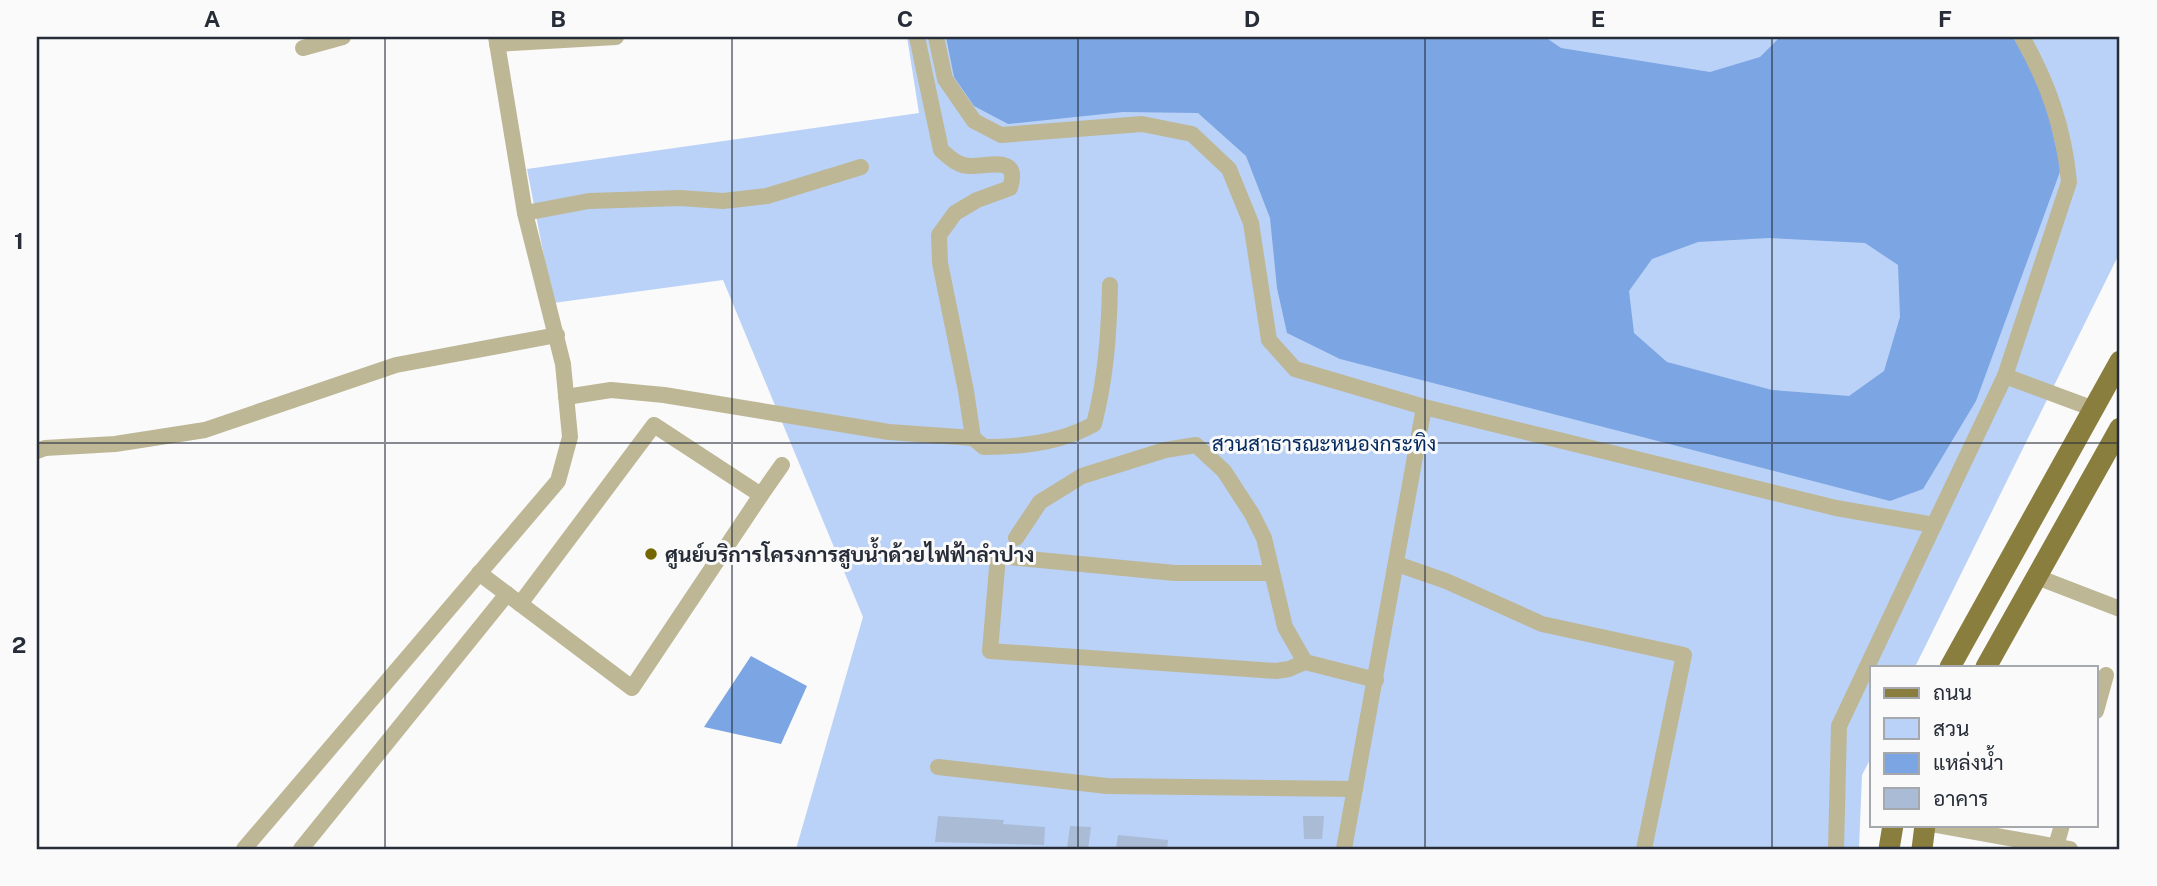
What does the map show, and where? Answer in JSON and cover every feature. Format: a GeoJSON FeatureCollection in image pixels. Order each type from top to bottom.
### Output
{"type":"FeatureCollection","features":[{"type":"Feature","properties":{"kind":"main road"},"geometry":{"type":"LineString","coordinates":[[1952,666],[2120,361]]}},
{"type":"Feature","properties":{"kind":"main road"},"geometry":{"type":"LineString","coordinates":[[1987,666],[2120,428]]}},
{"type":"Feature","properties":{"kind":"main road"},"geometry":{"type":"LineString","coordinates":[[1889,849],[1893,826]]}},
{"type":"Feature","properties":{"kind":"main road"},"geometry":{"type":"LineString","coordinates":[[1922,849],[1925,826]]}},
{"type":"Feature","properties":{"kind":"street"},"geometry":{"type":"LineString","coordinates":[[303,48],[343,37]]}},
{"type":"Feature","properties":{"kind":"street"},"geometry":{"type":"LineString","coordinates":[[244,849],[558,481],[570,437],[566,397],[557,335],[525,213],[496,41],[616,37]]}},
{"type":"Feature","properties":{"kind":"street"},"geometry":{"type":"LineString","coordinates":[[917,37],[941,150],[953,161],[968,166],[1001,163],[1009,168],[1012,180],[1010,188],[977,200],[956,213],[939,235],[940,263],[973,438]]}},
{"type":"Feature","properties":{"kind":"street"},"geometry":{"type":"LineString","coordinates":[[936,37],[945,79],[974,121],[1001,135],[1142,124],[1192,134],[1229,169],[1251,223],[1269,340],[1295,369],[1424,407],[1836,508],[1934,524]]}},
{"type":"Feature","properties":{"kind":"street"},"geometry":{"type":"LineString","coordinates":[[1836,849],[1839,726],[2004,376],[2069,181],[2067,153],[2057,110],[2042,72],[2022,37]]}},
{"type":"Feature","properties":{"kind":"street"},"geometry":{"type":"LineString","coordinates":[[525,213],[589,201],[680,198],[723,201],[767,196],[861,167]]}},
{"type":"Feature","properties":{"kind":"street"},"geometry":{"type":"LineString","coordinates":[[566,397],[611,390],[664,394],[889,432],[973,438],[984,447],[1052,441],[1094,424],[1109,344],[1110,285]]}},
{"type":"Feature","properties":{"kind":"street"},"geometry":{"type":"LineString","coordinates":[[37,451],[46,448],[116,444],[205,430],[396,365],[557,335]]}},
{"type":"Feature","properties":{"kind":"street"},"geometry":{"type":"LineString","coordinates":[[2004,376],[2094,409]]}},
{"type":"Feature","properties":{"kind":"street"},"geometry":{"type":"LineString","coordinates":[[1344,849],[1424,407]]}},
{"type":"Feature","properties":{"kind":"street"},"geometry":{"type":"LineString","coordinates":[[301,849],[513,599],[654,425],[761,495]]}},
{"type":"Feature","properties":{"kind":"street"},"geometry":{"type":"LineString","coordinates":[[1016,538],[1040,502],[1082,476],[1165,450],[1196,445],[1224,471],[1252,514],[1264,538],[1284,627],[1305,662]]}},
{"type":"Feature","properties":{"kind":"street"},"geometry":{"type":"LineString","coordinates":[[479,573],[632,688],[782,465]]}},
{"type":"Feature","properties":{"kind":"street"},"geometry":{"type":"LineString","coordinates":[[1272,573],[1175,573],[998,556],[990,651],[1254,670],[1289,669],[1305,662],[1376,680]]}},
{"type":"Feature","properties":{"kind":"street"},"geometry":{"type":"LineString","coordinates":[[1397,564],[1446,581],[1542,624],[1684,655],[1644,849]]}},
{"type":"Feature","properties":{"kind":"street"},"geometry":{"type":"LineString","coordinates":[[2037,577],[2120,608]]}},
{"type":"Feature","properties":{"kind":"street"},"geometry":{"type":"LineString","coordinates":[[2098,704],[2106,675]]}},
{"type":"Feature","properties":{"kind":"street"},"geometry":{"type":"LineString","coordinates":[[937,767],[1107,786],[1355,789]]}},
{"type":"Feature","properties":{"kind":"street"},"geometry":{"type":"LineString","coordinates":[[1942,826],[2063,848],[2062,826]]}},
{"type":"Feature","properties":{"kind":"green space","name":"สวนสาธารณะหนองกระทิง"},"geometry":{"type":"Polygon","coordinates":[[[907,37],[2120,37],[2120,252],[1915,666],[1870,666],[1870,760],[1862,775],[1859,849],[796,849],[863,617],[723,280],[553,303],[527,169],[919,113],[907,37]]]}},
{"type":"Feature","properties":{"kind":"water"},"geometry":{"type":"Polygon","coordinates":[[[946,37],[1545,37],[1561,48],[1710,72],[1760,57],[1780,37],[2013,37],[2043,90],[2061,169],[1976,401],[1923,489],[1890,501],[1340,359],[1287,333],[1277,288],[1270,218],[1246,156],[1198,113],[1123,112],[1008,124],[974,106],[954,77],[946,37]],[[1769,238],[1698,242],[1652,259],[1629,291],[1634,333],[1667,362],[1772,390],[1849,396],[1884,371],[1900,317],[1898,265],[1865,243],[1769,238]]]}},
{"type":"Feature","properties":{"kind":"water"},"geometry":{"type":"Polygon","coordinates":[[[751,656],[807,686],[781,744],[704,727],[751,656]]]}},
{"type":"Feature","properties":{"kind":"building"},"geometry":{"type":"Polygon","coordinates":[[[938,816],[1004,820],[1003,824],[1045,827],[1044,845],[935,842],[938,816]]]}},
{"type":"Feature","properties":{"kind":"building"},"geometry":{"type":"Polygon","coordinates":[[[1303,816],[1324,816],[1322,839],[1304,839],[1303,816]]]}},
{"type":"Feature","properties":{"kind":"building"},"geometry":{"type":"Polygon","coordinates":[[[1070,826],[1091,827],[1088,849],[1067,849],[1070,826]]]}},
{"type":"Feature","properties":{"kind":"building"},"geometry":{"type":"Polygon","coordinates":[[[1118,835],[1168,840],[1167,849],[1116,849],[1118,835]]]}},
{"type":"Feature","properties":{"kind":"place","name":"ศูนย์บริการโครงการสูบน้ำด้วยไฟฟ้าลําปาง"},"geometry":{"type":"Point","coordinates":[651,554]}}]}
